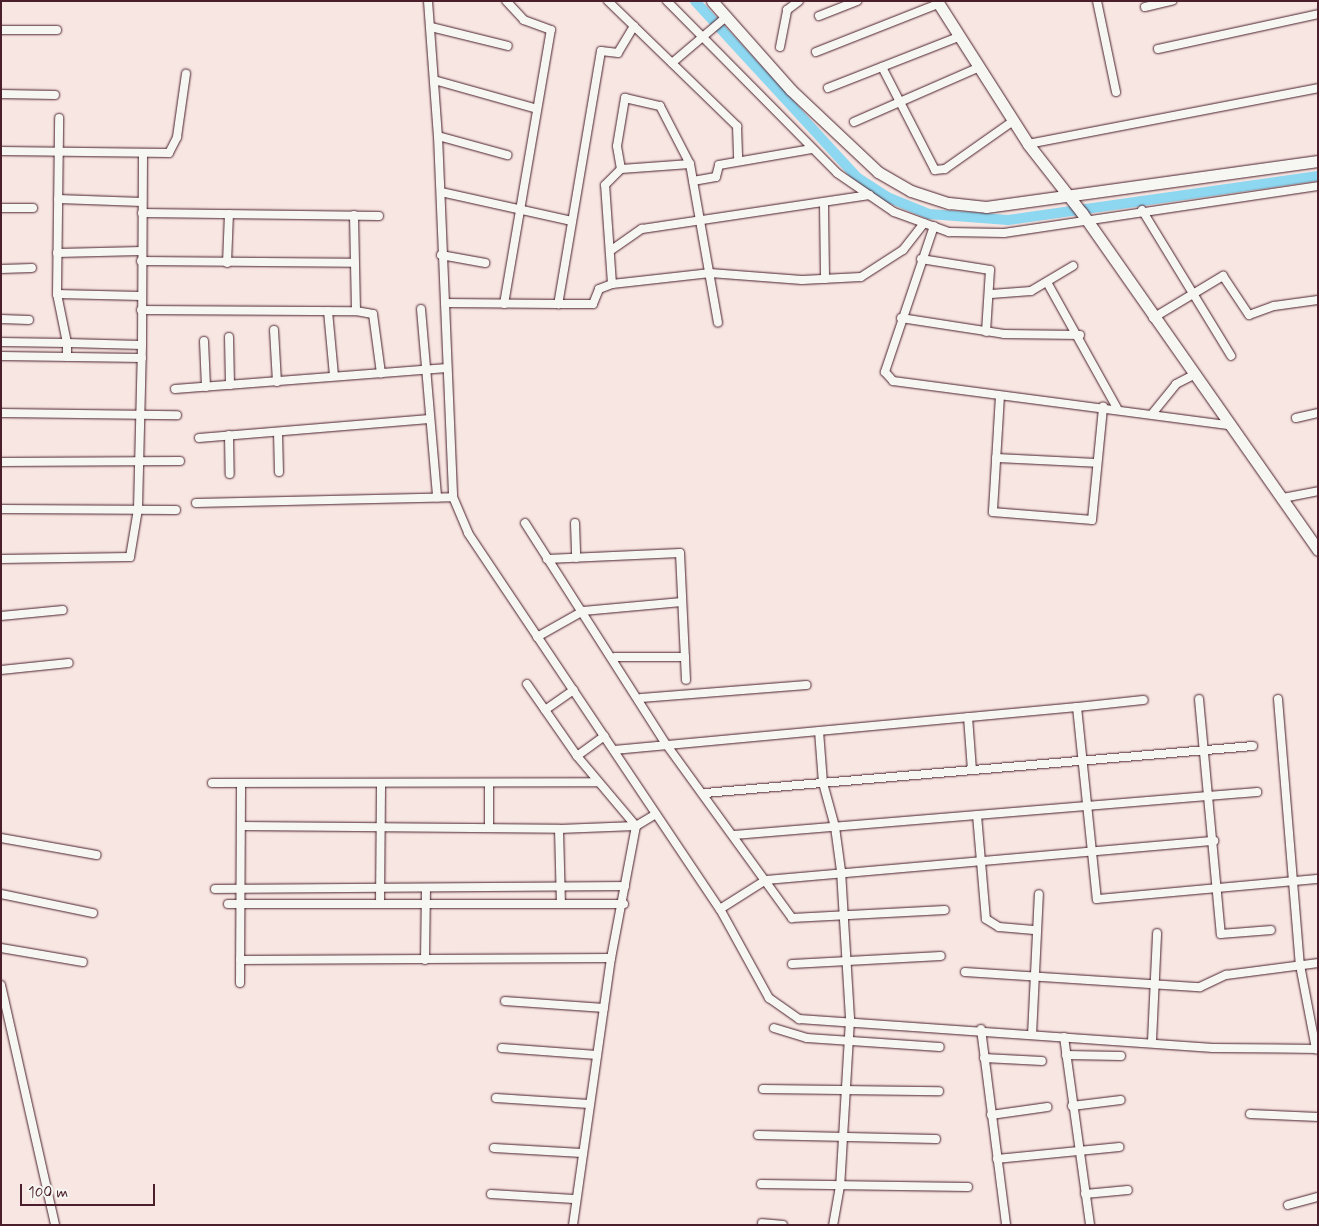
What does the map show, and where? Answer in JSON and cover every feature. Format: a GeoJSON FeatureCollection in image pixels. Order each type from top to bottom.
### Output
{"type":"FeatureCollection","features":[{"type":"Feature","properties":{"kind":"street"},"geometry":{"type":"LineString","coordinates":[[428,1],[438,136],[441,192],[441,255],[445,304],[441,368],[445,497]]}},
{"type":"Feature","properties":{"kind":"street"},"geometry":{"type":"LineString","coordinates":[[504,304],[551,30],[524,20],[506,1]]}},
{"type":"Feature","properties":{"kind":"street"},"geometry":{"type":"LineString","coordinates":[[608,1],[738,126],[738,160]]}},
{"type":"Feature","properties":{"kind":"street"},"geometry":{"type":"LineString","coordinates":[[667,1],[812,149],[869,195],[894,212],[950,232],[1004,234],[1083,215],[1142,210],[1318,186]]}},
{"type":"Feature","properties":{"kind":"street"},"geometry":{"type":"LineString","coordinates":[[712,1],[724,19],[828,127],[878,172],[911,191],[949,203],[986,207],[1068,198],[1318,161]]}},
{"type":"Feature","properties":{"kind":"street"},"geometry":{"type":"LineString","coordinates":[[780,47],[795,3],[782,1]]}},
{"type":"Feature","properties":{"kind":"street"},"geometry":{"type":"LineString","coordinates":[[819,16],[857,1]]}},
{"type":"Feature","properties":{"kind":"street"},"geometry":{"type":"LineString","coordinates":[[1097,1],[1116,92]]}},
{"type":"Feature","properties":{"kind":"street"},"geometry":{"type":"LineString","coordinates":[[1145,7],[1172,1]]}},
{"type":"Feature","properties":{"kind":"street"},"geometry":{"type":"LineString","coordinates":[[816,52],[937,2],[1028,144],[1083,215],[1153,318],[1190,377],[1283,498],[1318,550]]}},
{"type":"Feature","properties":{"kind":"street"},"geometry":{"type":"LineString","coordinates":[[1158,49],[1318,14]]}},
{"type":"Feature","properties":{"kind":"street"},"geometry":{"type":"LineString","coordinates":[[672,63],[704,40],[724,19]]}},
{"type":"Feature","properties":{"kind":"street"},"geometry":{"type":"LineString","coordinates":[[558,304],[601,51],[618,53],[634,26]]}},
{"type":"Feature","properties":{"kind":"street"},"geometry":{"type":"LineString","coordinates":[[431,27],[508,46]]}},
{"type":"Feature","properties":{"kind":"street"},"geometry":{"type":"LineString","coordinates":[[1,30],[57,30]]}},
{"type":"Feature","properties":{"kind":"street"},"geometry":{"type":"LineString","coordinates":[[828,88],[958,37]]}},
{"type":"Feature","properties":{"kind":"street"},"geometry":{"type":"LineString","coordinates":[[882,67],[932,167],[939,171],[1013,121]]}},
{"type":"Feature","properties":{"kind":"street"},"geometry":{"type":"LineString","coordinates":[[854,122],[980,67]]}},
{"type":"Feature","properties":{"kind":"street"},"geometry":{"type":"LineString","coordinates":[[1,151],[169,153],[174,147],[186,74]]}},
{"type":"Feature","properties":{"kind":"street"},"geometry":{"type":"LineString","coordinates":[[434,80],[537,109]]}},
{"type":"Feature","properties":{"kind":"street"},"geometry":{"type":"LineString","coordinates":[[1028,144],[1318,88]]}},
{"type":"Feature","properties":{"kind":"street"},"geometry":{"type":"LineString","coordinates":[[1,94],[55,95]]}},
{"type":"Feature","properties":{"kind":"street"},"geometry":{"type":"LineString","coordinates":[[621,169],[617,146],[625,98],[660,106],[690,164],[718,324]]}},
{"type":"Feature","properties":{"kind":"street"},"geometry":{"type":"LineString","coordinates":[[59,118],[57,294],[67,357]]}},
{"type":"Feature","properties":{"kind":"street"},"geometry":{"type":"LineString","coordinates":[[438,136],[507,155]]}},
{"type":"Feature","properties":{"kind":"street"},"geometry":{"type":"LineString","coordinates":[[693,181],[716,177],[719,165],[738,160],[812,149]]}},
{"type":"Feature","properties":{"kind":"street"},"geometry":{"type":"LineString","coordinates":[[1,559],[122,560],[136,547],[138,415],[142,358],[143,154]]}},
{"type":"Feature","properties":{"kind":"street"},"geometry":{"type":"LineString","coordinates":[[612,284],[605,185],[621,169],[690,164]]}},
{"type":"Feature","properties":{"kind":"street"},"geometry":{"type":"LineString","coordinates":[[441,192],[520,212],[572,221]]}},
{"type":"Feature","properties":{"kind":"street"},"geometry":{"type":"LineString","coordinates":[[610,251],[642,228],[699,218],[824,205],[869,195]]}},
{"type":"Feature","properties":{"kind":"street"},"geometry":{"type":"LineString","coordinates":[[58,199],[142,202]]}},
{"type":"Feature","properties":{"kind":"street"},"geometry":{"type":"LineString","coordinates":[[824,205],[825,279]]}},
{"type":"Feature","properties":{"kind":"street"},"geometry":{"type":"LineString","coordinates":[[1,208],[34,208]]}},
{"type":"Feature","properties":{"kind":"street"},"geometry":{"type":"LineString","coordinates":[[1142,210],[1231,356]]}},
{"type":"Feature","properties":{"kind":"street"},"geometry":{"type":"LineString","coordinates":[[142,213],[379,216]]}},
{"type":"Feature","properties":{"kind":"street"},"geometry":{"type":"LineString","coordinates":[[227,263],[229,214]]}},
{"type":"Feature","properties":{"kind":"street"},"geometry":{"type":"LineString","coordinates":[[354,215],[352,263],[356,310]]}},
{"type":"Feature","properties":{"kind":"street"},"geometry":{"type":"LineString","coordinates":[[445,304],[593,304],[600,289],[612,284],[710,273],[825,279],[872,272],[903,250],[924,223]]}},
{"type":"Feature","properties":{"kind":"street"},"geometry":{"type":"LineString","coordinates":[[934,226],[901,318],[885,372],[893,381],[1000,396],[1117,408],[1226,424]]}},
{"type":"Feature","properties":{"kind":"street"},"geometry":{"type":"LineString","coordinates":[[57,253],[142,251]]}},
{"type":"Feature","properties":{"kind":"street"},"geometry":{"type":"LineString","coordinates":[[441,255],[485,263]]}},
{"type":"Feature","properties":{"kind":"street"},"geometry":{"type":"LineString","coordinates":[[921,259],[984,266],[990,270],[991,294],[986,332]]}},
{"type":"Feature","properties":{"kind":"street"},"geometry":{"type":"LineString","coordinates":[[141,261],[352,263]]}},
{"type":"Feature","properties":{"kind":"street"},"geometry":{"type":"LineString","coordinates":[[991,294],[1024,293],[1048,284],[1074,266]]}},
{"type":"Feature","properties":{"kind":"street"},"geometry":{"type":"LineString","coordinates":[[1,269],[32,268]]}},
{"type":"Feature","properties":{"kind":"street"},"geometry":{"type":"LineString","coordinates":[[1153,318],[1193,296],[1223,276],[1249,316],[1289,303],[1318,300]]}},
{"type":"Feature","properties":{"kind":"street"},"geometry":{"type":"LineString","coordinates":[[1048,284],[1080,336],[1117,408]]}},
{"type":"Feature","properties":{"kind":"street"},"geometry":{"type":"LineString","coordinates":[[57,294],[141,296]]}},
{"type":"Feature","properties":{"kind":"street"},"geometry":{"type":"LineString","coordinates":[[421,309],[429,419],[445,497],[537,636],[599,741],[614,750],[647,820],[625,886],[624,904],[611,958],[574,1199],[572,1225]]}},
{"type":"Feature","properties":{"kind":"street"},"geometry":{"type":"LineString","coordinates":[[141,310],[356,310],[373,314],[380,373]]}},
{"type":"Feature","properties":{"kind":"street"},"geometry":{"type":"LineString","coordinates":[[328,311],[334,376]]}},
{"type":"Feature","properties":{"kind":"street"},"geometry":{"type":"LineString","coordinates":[[901,318],[986,332],[1080,336]]}},
{"type":"Feature","properties":{"kind":"street"},"geometry":{"type":"LineString","coordinates":[[1,319],[29,320]]}},
{"type":"Feature","properties":{"kind":"street"},"geometry":{"type":"LineString","coordinates":[[274,330],[277,382]]}},
{"type":"Feature","properties":{"kind":"street"},"geometry":{"type":"LineString","coordinates":[[229,337],[230,385]]}},
{"type":"Feature","properties":{"kind":"street"},"geometry":{"type":"LineString","coordinates":[[204,341],[206,387]]}},
{"type":"Feature","properties":{"kind":"street"},"geometry":{"type":"LineString","coordinates":[[1,342],[142,344]]}},
{"type":"Feature","properties":{"kind":"street"},"geometry":{"type":"LineString","coordinates":[[1,356],[142,358]]}},
{"type":"Feature","properties":{"kind":"street"},"geometry":{"type":"LineString","coordinates":[[175,389],[441,368]]}},
{"type":"Feature","properties":{"kind":"street"},"geometry":{"type":"LineString","coordinates":[[1152,414],[1176,384],[1190,377]]}},
{"type":"Feature","properties":{"kind":"street"},"geometry":{"type":"LineString","coordinates":[[1000,396],[992,512],[1092,520],[1103,407]]}},
{"type":"Feature","properties":{"kind":"street"},"geometry":{"type":"LineString","coordinates":[[1,413],[177,415]]}},
{"type":"Feature","properties":{"kind":"street"},"geometry":{"type":"LineString","coordinates":[[1296,418],[1318,413]]}},
{"type":"Feature","properties":{"kind":"street"},"geometry":{"type":"LineString","coordinates":[[199,438],[429,419]]}},
{"type":"Feature","properties":{"kind":"street"},"geometry":{"type":"LineString","coordinates":[[278,432],[279,472]]}},
{"type":"Feature","properties":{"kind":"street"},"geometry":{"type":"LineString","coordinates":[[229,436],[230,474]]}},
{"type":"Feature","properties":{"kind":"street"},"geometry":{"type":"LineString","coordinates":[[996,458],[1097,463]]}},
{"type":"Feature","properties":{"kind":"street"},"geometry":{"type":"LineString","coordinates":[[1,462],[180,461]]}},
{"type":"Feature","properties":{"kind":"street"},"geometry":{"type":"LineString","coordinates":[[1283,498],[1318,490]]}},
{"type":"Feature","properties":{"kind":"street"},"geometry":{"type":"LineString","coordinates":[[196,503],[445,497]]}},
{"type":"Feature","properties":{"kind":"street"},"geometry":{"type":"LineString","coordinates":[[1,509],[176,510]]}},
{"type":"Feature","properties":{"kind":"street"},"geometry":{"type":"LineString","coordinates":[[524,523],[614,657],[666,744],[705,793],[792,918],[945,910]]}},
{"type":"Feature","properties":{"kind":"street"},"geometry":{"type":"LineString","coordinates":[[575,523],[576,558]]}},
{"type":"Feature","properties":{"kind":"street"},"geometry":{"type":"LineString","coordinates":[[547,559],[680,553],[686,680]]}},
{"type":"Feature","properties":{"kind":"street"},"geometry":{"type":"LineString","coordinates":[[537,636],[583,612],[682,602]]}},
{"type":"Feature","properties":{"kind":"street"},"geometry":{"type":"LineString","coordinates":[[1,616],[63,610]]}},
{"type":"Feature","properties":{"kind":"street"},"geometry":{"type":"LineString","coordinates":[[614,657],[685,657]]}},
{"type":"Feature","properties":{"kind":"street"},"geometry":{"type":"LineString","coordinates":[[1,670],[69,663]]}},
{"type":"Feature","properties":{"kind":"street"},"geometry":{"type":"LineString","coordinates":[[527,684],[577,756],[598,782],[647,820],[720,909],[770,998],[799,1019],[1032,1035],[1065,1046],[1121,1056]]}},
{"type":"Feature","properties":{"kind":"street"},"geometry":{"type":"LineString","coordinates":[[640,698],[806,685]]}},
{"type":"Feature","properties":{"kind":"street"},"geometry":{"type":"LineString","coordinates":[[545,710],[570,692]]}},
{"type":"Feature","properties":{"kind":"street"},"geometry":{"type":"LineString","coordinates":[[1199,699],[1214,841],[1221,934],[1271,930]]}},
{"type":"Feature","properties":{"kind":"street"},"geometry":{"type":"LineString","coordinates":[[1065,1046],[1152,1041],[1213,1048],[1317,1049],[1300,965],[1278,699]]}},
{"type":"Feature","properties":{"kind":"street"},"geometry":{"type":"LineString","coordinates":[[614,750],[1144,700]]}},
{"type":"Feature","properties":{"kind":"street"},"geometry":{"type":"LineString","coordinates":[[1077,707],[1097,899],[1318,879]]}},
{"type":"Feature","properties":{"kind":"street"},"geometry":{"type":"LineString","coordinates":[[968,717],[972,770]]}},
{"type":"Feature","properties":{"kind":"street"},"geometry":{"type":"LineString","coordinates":[[819,732],[822,783],[836,827],[841,871],[850,1023],[840,1186],[833,1225]]}},
{"type":"Feature","properties":{"kind":"street"},"geometry":{"type":"LineString","coordinates":[[577,756],[599,741]]}},
{"type":"Feature","properties":{"kind":"street"},"geometry":{"type":"LineString","coordinates":[[705,793],[1253,746]]}},
{"type":"Feature","properties":{"kind":"street"},"geometry":{"type":"LineString","coordinates":[[212,783],[489,784],[598,782]]}},
{"type":"Feature","properties":{"kind":"street"},"geometry":{"type":"LineString","coordinates":[[240,983],[241,783]]}},
{"type":"Feature","properties":{"kind":"street"},"geometry":{"type":"LineString","coordinates":[[380,903],[381,784]]}},
{"type":"Feature","properties":{"kind":"street"},"geometry":{"type":"LineString","coordinates":[[489,784],[489,828]]}},
{"type":"Feature","properties":{"kind":"street"},"geometry":{"type":"LineString","coordinates":[[734,835],[1209,794],[1257,792]]}},
{"type":"Feature","properties":{"kind":"street"},"geometry":{"type":"LineString","coordinates":[[978,815],[986,919],[999,927],[1037,930]]}},
{"type":"Feature","properties":{"kind":"street"},"geometry":{"type":"LineString","coordinates":[[241,826],[559,829],[647,820]]}},
{"type":"Feature","properties":{"kind":"street"},"geometry":{"type":"LineString","coordinates":[[559,829],[561,904]]}},
{"type":"Feature","properties":{"kind":"street"},"geometry":{"type":"LineString","coordinates":[[1,838],[96,855]]}},
{"type":"Feature","properties":{"kind":"street"},"geometry":{"type":"LineString","coordinates":[[720,909],[766,880],[841,871],[1214,841]]}},
{"type":"Feature","properties":{"kind":"street"},"geometry":{"type":"LineString","coordinates":[[215,889],[625,886]]}},
{"type":"Feature","properties":{"kind":"street"},"geometry":{"type":"LineString","coordinates":[[424,960],[426,888]]}},
{"type":"Feature","properties":{"kind":"street"},"geometry":{"type":"LineString","coordinates":[[1,894],[93,914]]}},
{"type":"Feature","properties":{"kind":"street"},"geometry":{"type":"LineString","coordinates":[[1032,1035],[1040,894]]}},
{"type":"Feature","properties":{"kind":"street"},"geometry":{"type":"LineString","coordinates":[[228,904],[241,902],[624,904]]}},
{"type":"Feature","properties":{"kind":"street"},"geometry":{"type":"LineString","coordinates":[[1152,1041],[1157,933]]}},
{"type":"Feature","properties":{"kind":"street"},"geometry":{"type":"LineString","coordinates":[[1,948],[83,962]]}},
{"type":"Feature","properties":{"kind":"street"},"geometry":{"type":"LineString","coordinates":[[792,964],[942,956]]}},
{"type":"Feature","properties":{"kind":"street"},"geometry":{"type":"LineString","coordinates":[[240,960],[611,958]]}},
{"type":"Feature","properties":{"kind":"street"},"geometry":{"type":"LineString","coordinates":[[965,972],[1200,988],[1226,976],[1318,963]]}},
{"type":"Feature","properties":{"kind":"street"},"geometry":{"type":"LineString","coordinates":[[1,984],[54,1225]]}},
{"type":"Feature","properties":{"kind":"street"},"geometry":{"type":"LineString","coordinates":[[505,1001],[604,1008]]}},
{"type":"Feature","properties":{"kind":"street"},"geometry":{"type":"LineString","coordinates":[[774,1028],[807,1038],[849,1039],[940,1047]]}},
{"type":"Feature","properties":{"kind":"street"},"geometry":{"type":"LineString","coordinates":[[981,1031],[1006,1225]]}},
{"type":"Feature","properties":{"kind":"street"},"geometry":{"type":"LineString","coordinates":[[1065,1046],[1078,1152],[1090,1225]]}},
{"type":"Feature","properties":{"kind":"street"},"geometry":{"type":"LineString","coordinates":[[502,1048],[597,1055]]}},
{"type":"Feature","properties":{"kind":"street"},"geometry":{"type":"LineString","coordinates":[[984,1058],[1042,1061]]}},
{"type":"Feature","properties":{"kind":"street"},"geometry":{"type":"LineString","coordinates":[[763,1089],[846,1088],[938,1091]]}},
{"type":"Feature","properties":{"kind":"street"},"geometry":{"type":"LineString","coordinates":[[496,1098],[589,1104]]}},
{"type":"Feature","properties":{"kind":"street"},"geometry":{"type":"LineString","coordinates":[[1072,1106],[1121,1100]]}},
{"type":"Feature","properties":{"kind":"street"},"geometry":{"type":"LineString","coordinates":[[991,1115],[1047,1107]]}},
{"type":"Feature","properties":{"kind":"street"},"geometry":{"type":"LineString","coordinates":[[1250,1114],[1318,1117]]}},
{"type":"Feature","properties":{"kind":"street"},"geometry":{"type":"LineString","coordinates":[[758,1135],[936,1139]]}},
{"type":"Feature","properties":{"kind":"street"},"geometry":{"type":"LineString","coordinates":[[997,1159],[1119,1147]]}},
{"type":"Feature","properties":{"kind":"street"},"geometry":{"type":"LineString","coordinates":[[494,1148],[582,1153]]}},
{"type":"Feature","properties":{"kind":"street"},"geometry":{"type":"LineString","coordinates":[[761,1184],[968,1187]]}},
{"type":"Feature","properties":{"kind":"street"},"geometry":{"type":"LineString","coordinates":[[1085,1194],[1128,1190]]}},
{"type":"Feature","properties":{"kind":"street"},"geometry":{"type":"LineString","coordinates":[[491,1194],[574,1199]]}},
{"type":"Feature","properties":{"kind":"street"},"geometry":{"type":"LineString","coordinates":[[1288,1205],[1318,1197]]}},
{"type":"Feature","properties":{"kind":"street"},"geometry":{"type":"LineString","coordinates":[[762,1223],[783,1225]]}},
{"type":"Feature","properties":{"kind":"waterway"},"geometry":{"type":"LineString","coordinates":[[695,1],[858,178],[887,197],[929,214],[1008,220],[1318,176]]}}]}
